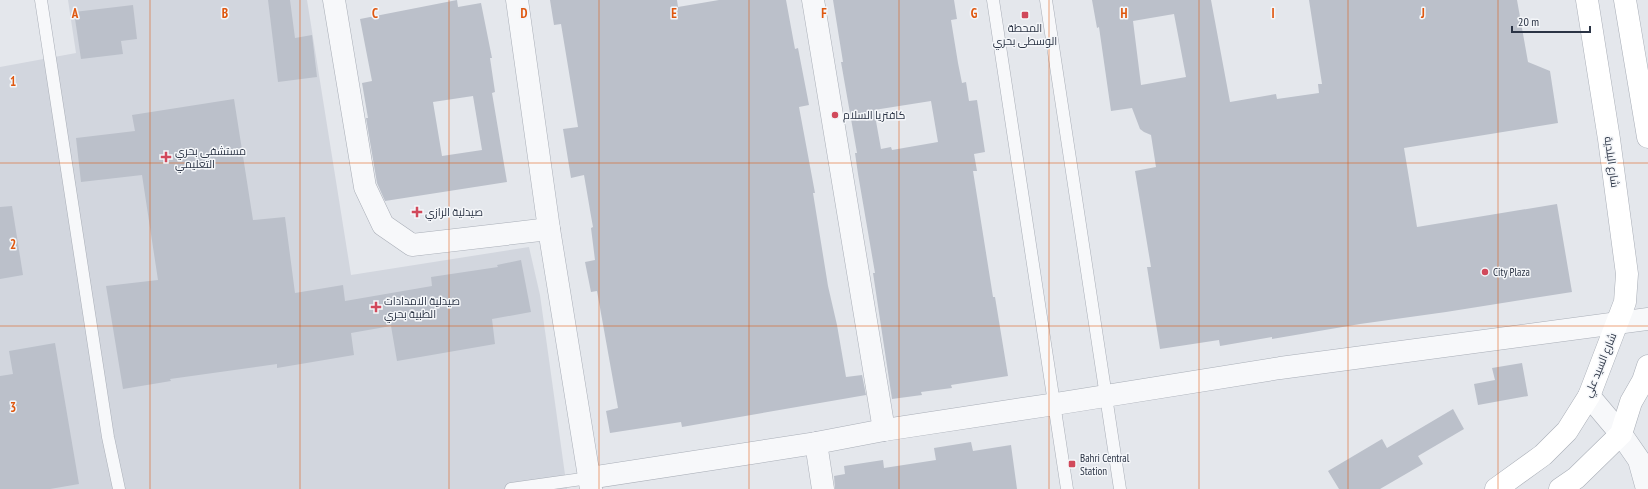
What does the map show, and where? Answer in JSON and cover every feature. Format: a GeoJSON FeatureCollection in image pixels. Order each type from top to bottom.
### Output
{"type":"FeatureCollection","features":[{"type":"Feature","properties":{"kind":"main road","name":"شارع البلدية"},"geometry":{"type":"LineString","coordinates":[[1587,0],[1609,139],[1627,274],[1625,302],[1617,323]]}},
{"type":"Feature","properties":{"kind":"main road"},"geometry":{"type":"LineString","coordinates":[[1625,0],[1648,137]]}},
{"type":"Feature","properties":{"kind":"main road","name":"شارع السيد علي"},"geometry":{"type":"LineString","coordinates":[[1496,489],[1543,455],[1567,431],[1589,396],[1617,323]]}},
{"type":"Feature","properties":{"kind":"main road"},"geometry":{"type":"LineString","coordinates":[[1560,489],[1576,478],[1621,434],[1631,402],[1643,381],[1648,366]]}},
{"type":"Feature","properties":{"kind":"street"},"geometry":{"type":"LineString","coordinates":[[334,0],[365,187],[383,225],[412,245],[550,229]]}},
{"type":"Feature","properties":{"kind":"street"},"geometry":{"type":"LineString","coordinates":[[517,0],[550,229],[590,483],[884,430],[1280,368],[1648,319]]}},
{"type":"Feature","properties":{"kind":"street"},"geometry":{"type":"LineString","coordinates":[[813,0],[884,430]]}},
{"type":"Feature","properties":{"kind":"street"},"geometry":{"type":"LineString","coordinates":[[1589,396],[1621,434],[1640,460],[1647,489]]}},
{"type":"Feature","properties":{"kind":"street"},"geometry":{"type":"LineString","coordinates":[[816,443],[823,489]]}},
{"type":"Feature","properties":{"kind":"lane"},"geometry":{"type":"LineString","coordinates":[[41,0],[108,437],[119,489]]}},
{"type":"Feature","properties":{"kind":"lane"},"geometry":{"type":"LineString","coordinates":[[993,0],[1067,489]]}},
{"type":"Feature","properties":{"kind":"lane"},"geometry":{"type":"LineString","coordinates":[[1046,0],[1120,489]]}},
{"type":"Feature","properties":{"kind":"lane"},"geometry":{"type":"LineString","coordinates":[[511,489],[590,483]]}},
{"type":"Feature","properties":{"kind":"shaded area","name":"مستشفى بحري التعليمي"},"geometry":{"type":"Polygon","coordinates":[[[68,0],[307,0],[351,275],[529,247],[540,295],[567,489],[0,489],[0,67],[76,53],[68,0]]]}},
{"type":"Feature","properties":{"kind":"building"},"geometry":{"type":"Polygon","coordinates":[[[268,0],[290,0],[295,38],[312,35],[317,77],[278,82],[268,0]]]}},
{"type":"Feature","properties":{"kind":"building"},"geometry":{"type":"Polygon","coordinates":[[[457,0],[458,7],[481,3],[492,58],[490,58],[495,92],[492,93],[507,182],[385,201],[377,183],[366,118],[368,118],[362,83],[372,81],[360,19],[457,0]],[[473,96],[433,102],[442,156],[482,150],[473,96]]]}},
{"type":"Feature","properties":{"kind":"building"},"geometry":{"type":"Polygon","coordinates":[[[550,0],[677,0],[678,7],[719,0],[786,0],[795,49],[798,48],[809,105],[799,107],[815,193],[813,193],[828,286],[837,325],[846,377],[862,375],[866,395],[682,427],[681,422],[610,433],[606,411],[618,408],[597,291],[591,292],[585,262],[595,260],[591,228],[593,227],[584,175],[571,178],[563,129],[578,127],[561,24],[554,25],[550,0]]]}},
{"type":"Feature","properties":{"kind":"building"},"geometry":{"type":"Polygon","coordinates":[[[833,0],[954,0],[957,19],[951,20],[962,83],[966,82],[969,101],[977,100],[985,152],[974,154],[977,171],[973,171],[993,297],[995,297],[1008,376],[951,385],[952,388],[921,392],[922,395],[892,399],[873,273],[875,273],[855,153],[857,153],[841,62],[843,62],[833,0]],[[931,101],[874,110],[881,149],[891,147],[892,150],[938,142],[931,101]]]}},
{"type":"Feature","properties":{"kind":"building"},"geometry":{"type":"Polygon","coordinates":[[[1092,0],[1211,0],[1230,102],[1276,94],[1277,99],[1319,93],[1318,84],[1322,84],[1309,0],[1517,0],[1528,62],[1550,71],[1558,123],[1404,148],[1417,227],[1557,204],[1572,292],[1272,339],[1272,337],[1220,346],[1219,340],[1160,349],[1147,267],[1151,267],[1135,171],[1156,167],[1151,135],[1140,129],[1132,108],[1111,111],[1099,27],[1097,28],[1092,0]],[[1174,14],[1133,21],[1141,85],[1186,77],[1174,14]]]}},
{"type":"Feature","properties":{"kind":"building"},"geometry":{"type":"Polygon","coordinates":[[[133,5],[137,39],[121,41],[123,54],[81,59],[74,12],[133,5]]]}},
{"type":"Feature","properties":{"kind":"building"},"geometry":{"type":"Polygon","coordinates":[[[234,99],[253,220],[285,217],[295,293],[343,285],[345,301],[432,286],[431,277],[498,267],[497,265],[521,260],[531,312],[492,319],[495,344],[397,361],[391,326],[351,333],[354,355],[277,368],[277,364],[170,379],[171,381],[123,389],[106,286],[158,280],[142,175],[81,182],[76,138],[135,131],[132,115],[234,99]]]}},
{"type":"Feature","properties":{"kind":"building"},"geometry":{"type":"Polygon","coordinates":[[[12,206],[23,275],[0,279],[0,207],[12,206]]]}},
{"type":"Feature","properties":{"kind":"building"},"geometry":{"type":"Polygon","coordinates":[[[55,343],[79,484],[50,489],[0,489],[0,376],[13,374],[9,351],[55,343]]]}},
{"type":"Feature","properties":{"kind":"building"},"geometry":{"type":"Polygon","coordinates":[[[1522,363],[1528,396],[1478,405],[1474,384],[1495,380],[1492,368],[1522,363]]]}},
{"type":"Feature","properties":{"kind":"building"},"geometry":{"type":"Polygon","coordinates":[[[1453,409],[1464,429],[1418,456],[1423,464],[1380,489],[1339,489],[1328,471],[1382,439],[1387,448],[1453,409]]]}},
{"type":"Feature","properties":{"kind":"building"},"geometry":{"type":"Polygon","coordinates":[[[971,442],[973,451],[1011,445],[1017,489],[835,489],[834,476],[845,474],[844,466],[883,460],[884,468],[936,460],[934,448],[971,442]]]}},
{"type":"Feature","properties":{"kind":"place","name":"المحطة الوسطى بحري"},"geometry":{"type":"Point","coordinates":[1025,15]}},
{"type":"Feature","properties":{"kind":"place","name":"كافتريا السلام"},"geometry":{"type":"Point","coordinates":[835,115]}},
{"type":"Feature","properties":{"kind":"place","name":"مستشفى بحري التعليمي"},"geometry":{"type":"Point","coordinates":[166,157]}},
{"type":"Feature","properties":{"kind":"place","name":"صيدلية الرازي"},"geometry":{"type":"Point","coordinates":[417,212]}},
{"type":"Feature","properties":{"kind":"place","name":"City Plaza"},"geometry":{"type":"Point","coordinates":[1485,272]}},
{"type":"Feature","properties":{"kind":"place","name":"صيدلية الامدادات الطبية بحري"},"geometry":{"type":"Point","coordinates":[376,307]}},
{"type":"Feature","properties":{"kind":"place","name":"Bahri Central Station"},"geometry":{"type":"Point","coordinates":[1072,464]}}]}
